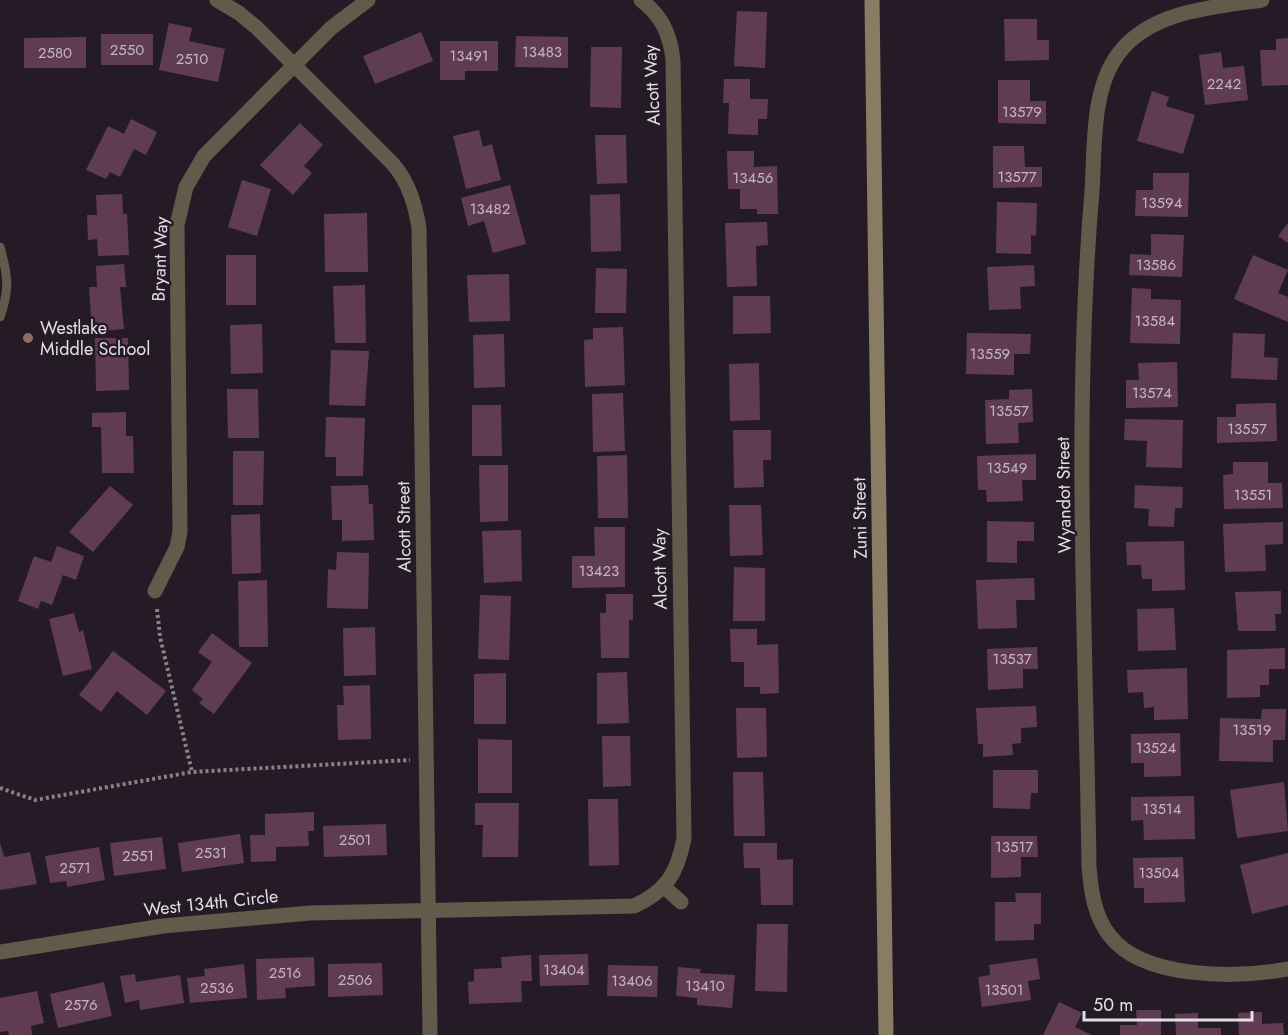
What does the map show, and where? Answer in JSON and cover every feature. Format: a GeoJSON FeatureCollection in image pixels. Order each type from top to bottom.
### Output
{"type":"FeatureCollection","features":[{"type":"Feature","properties":{"kind":"main road","name":"Zuni Street"},"geometry":{"type":"LineString","coordinates":[[873,0],[886,1035]]}},
{"type":"Feature","properties":{"kind":"street","name":"Alcott Street"},"geometry":{"type":"LineString","coordinates":[[217,0],[239,13],[398,170],[415,204],[419,228],[430,1035]]}},
{"type":"Feature","properties":{"kind":"street","name":"Bryant Way"},"geometry":{"type":"LineString","coordinates":[[155,591],[177,547],[180,532],[177,225],[186,187],[204,156],[331,28],[368,0]]}},
{"type":"Feature","properties":{"kind":"street","name":"Wyandot Street"},"geometry":{"type":"LineString","coordinates":[[1262,0],[1173,16],[1154,24],[1128,42],[1117,55],[1104,82],[1098,121],[1089,227],[1082,380],[1089,866],[1091,891],[1101,921],[1110,936],[1137,958],[1176,970],[1234,973],[1288,969]]}},
{"type":"Feature","properties":{"kind":"street","name":"Alcott Way"},"geometry":{"type":"LineString","coordinates":[[428,909],[634,906],[646,900],[663,886],[678,867],[684,839],[673,60],[670,39],[653,3]]}},
{"type":"Feature","properties":{"kind":"street"},"geometry":{"type":"LineString","coordinates":[[663,886],[681,902]]}},
{"type":"Feature","properties":{"kind":"street","name":"West 134th Circle"},"geometry":{"type":"LineString","coordinates":[[0,952],[141,929],[247,918],[428,909]]}},
{"type":"Feature","properties":{"kind":"lane"},"geometry":{"type":"LineString","coordinates":[[0,247],[6,268],[8,295],[0,317]]}},
{"type":"Feature","properties":{"kind":"path"},"geometry":{"type":"LineString","coordinates":[[155,591],[160,637],[192,772]]}},
{"type":"Feature","properties":{"kind":"path"},"geometry":{"type":"LineString","coordinates":[[0,788],[35,800],[192,772],[426,759]]}},
{"type":"Feature","properties":{"kind":"building"},"geometry":{"type":"Polygon","coordinates":[[[737,11],[767,12],[765,68],[734,66],[737,11]]]}},
{"type":"Feature","properties":{"kind":"building"},"geometry":{"type":"Polygon","coordinates":[[[1004,19],[1037,19],[1037,40],[1049,40],[1049,60],[1005,61],[1004,19]]]}},
{"type":"Feature","properties":{"kind":"building"},"geometry":{"type":"Polygon","coordinates":[[[169,23],[192,28],[189,41],[225,49],[218,82],[159,70],[169,23]]]}},
{"type":"Feature","properties":{"kind":"building"},"geometry":{"type":"Polygon","coordinates":[[[421,32],[433,61],[375,84],[363,56],[421,32]]]}},
{"type":"Feature","properties":{"kind":"building"},"geometry":{"type":"Polygon","coordinates":[[[101,34],[153,34],[153,65],[101,65],[101,34]]]}},
{"type":"Feature","properties":{"kind":"building"},"geometry":{"type":"Polygon","coordinates":[[[516,36],[568,37],[568,68],[515,67],[516,36]]]}},
{"type":"Feature","properties":{"kind":"building"},"geometry":{"type":"Polygon","coordinates":[[[86,37],[86,68],[24,68],[24,38],[86,37]]]}},
{"type":"Feature","properties":{"kind":"building"},"geometry":{"type":"Polygon","coordinates":[[[1288,38],[1288,85],[1262,86],[1260,50],[1276,50],[1276,39],[1288,38]]]}},
{"type":"Feature","properties":{"kind":"building"},"geometry":{"type":"Polygon","coordinates":[[[440,41],[498,41],[498,71],[465,71],[465,80],[440,80],[440,41]]]}},
{"type":"Feature","properties":{"kind":"building"},"geometry":{"type":"Polygon","coordinates":[[[591,47],[622,47],[621,108],[590,107],[591,47]]]}},
{"type":"Feature","properties":{"kind":"building"},"geometry":{"type":"Polygon","coordinates":[[[1221,52],[1223,68],[1244,66],[1248,100],[1205,105],[1199,55],[1221,52]]]}},
{"type":"Feature","properties":{"kind":"building"},"geometry":{"type":"Polygon","coordinates":[[[724,79],[750,79],[750,99],[768,99],[767,119],[758,119],[758,135],[728,134],[729,103],[723,103],[724,79]]]}},
{"type":"Feature","properties":{"kind":"building"},"geometry":{"type":"Polygon","coordinates":[[[998,80],[1030,80],[1030,101],[1046,101],[1046,124],[998,123],[998,80]]]}},
{"type":"Feature","properties":{"kind":"building"},"geometry":{"type":"Polygon","coordinates":[[[1152,91],[1169,97],[1166,106],[1195,115],[1183,154],[1137,141],[1152,91]]]}},
{"type":"Feature","properties":{"kind":"building"},"geometry":{"type":"Polygon","coordinates":[[[131,119],[157,132],[146,155],[134,149],[120,177],[110,172],[106,179],[86,170],[108,126],[124,134],[131,119]]]}},
{"type":"Feature","properties":{"kind":"building"},"geometry":{"type":"Polygon","coordinates":[[[300,123],[323,145],[304,166],[312,173],[293,195],[260,165],[300,123]]]}},
{"type":"Feature","properties":{"kind":"building"},"geometry":{"type":"Polygon","coordinates":[[[479,130],[483,147],[492,144],[501,180],[466,189],[453,136],[479,130]]]}},
{"type":"Feature","properties":{"kind":"building"},"geometry":{"type":"Polygon","coordinates":[[[595,135],[626,135],[627,183],[597,184],[595,135]]]}},
{"type":"Feature","properties":{"kind":"building"},"geometry":{"type":"Polygon","coordinates":[[[993,146],[1024,146],[1025,167],[1042,167],[1042,187],[993,188],[993,146]]]}},
{"type":"Feature","properties":{"kind":"building"},"geometry":{"type":"Polygon","coordinates":[[[727,151],[754,151],[754,167],[777,166],[778,214],[757,214],[757,209],[740,209],[740,189],[728,189],[727,151]]]}},
{"type":"Feature","properties":{"kind":"building"},"geometry":{"type":"Polygon","coordinates":[[[1153,173],[1189,173],[1188,217],[1135,216],[1136,190],[1153,190],[1153,173]]]}},
{"type":"Feature","properties":{"kind":"building"},"geometry":{"type":"Polygon","coordinates":[[[242,180],[271,189],[257,236],[228,227],[242,180]]]}},
{"type":"Feature","properties":{"kind":"building"},"geometry":{"type":"Polygon","coordinates":[[[510,185],[526,244],[493,253],[484,221],[468,226],[461,198],[510,185]]]}},
{"type":"Feature","properties":{"kind":"building"},"geometry":{"type":"Polygon","coordinates":[[[122,194],[123,214],[127,214],[129,255],[98,256],[97,239],[88,240],[87,215],[97,215],[96,195],[122,194]]]}},
{"type":"Feature","properties":{"kind":"building"},"geometry":{"type":"Polygon","coordinates":[[[620,194],[621,251],[591,252],[590,195],[620,194]]]}},
{"type":"Feature","properties":{"kind":"building"},"geometry":{"type":"Polygon","coordinates":[[[997,202],[1037,203],[1036,236],[1031,235],[1031,254],[996,253],[997,202]]]}},
{"type":"Feature","properties":{"kind":"building"},"geometry":{"type":"Polygon","coordinates":[[[367,213],[368,272],[325,272],[324,214],[367,213]]]}},
{"type":"Feature","properties":{"kind":"building"},"geometry":{"type":"Polygon","coordinates":[[[767,222],[768,245],[756,246],[757,286],[727,287],[725,223],[767,222]]]}},
{"type":"Feature","properties":{"kind":"building"},"geometry":{"type":"Polygon","coordinates":[[[1288,223],[1288,243],[1278,236],[1288,223]]]}},
{"type":"Feature","properties":{"kind":"building"},"geometry":{"type":"Polygon","coordinates":[[[1151,234],[1184,235],[1182,277],[1129,275],[1130,254],[1151,255],[1151,234]]]}},
{"type":"Feature","properties":{"kind":"building"},"geometry":{"type":"Polygon","coordinates":[[[226,255],[256,255],[256,305],[226,305],[226,255]]]}},
{"type":"Feature","properties":{"kind":"building"},"geometry":{"type":"Polygon","coordinates":[[[1253,255],[1288,270],[1278,293],[1288,297],[1288,322],[1234,299],[1253,255]]]}},
{"type":"Feature","properties":{"kind":"building"},"geometry":{"type":"Polygon","coordinates":[[[124,264],[126,287],[120,287],[124,329],[92,332],[89,287],[97,287],[96,266],[124,264]]]}},
{"type":"Feature","properties":{"kind":"building"},"geometry":{"type":"Polygon","coordinates":[[[1034,265],[1035,286],[1020,287],[1021,309],[989,310],[987,267],[1034,265]]]}},
{"type":"Feature","properties":{"kind":"building"},"geometry":{"type":"Polygon","coordinates":[[[596,268],[627,269],[626,313],[595,313],[596,268]]]}},
{"type":"Feature","properties":{"kind":"building"},"geometry":{"type":"Polygon","coordinates":[[[509,274],[510,321],[469,322],[467,275],[509,274]]]}},
{"type":"Feature","properties":{"kind":"building"},"geometry":{"type":"Polygon","coordinates":[[[365,285],[366,343],[335,343],[333,286],[365,285]]]}},
{"type":"Feature","properties":{"kind":"building"},"geometry":{"type":"Polygon","coordinates":[[[1132,288],[1151,289],[1151,299],[1181,300],[1180,344],[1130,343],[1132,288]]]}},
{"type":"Feature","properties":{"kind":"building"},"geometry":{"type":"Polygon","coordinates":[[[733,296],[770,296],[771,333],[733,334],[733,296]]]}},
{"type":"Feature","properties":{"kind":"building"},"geometry":{"type":"Polygon","coordinates":[[[262,324],[263,373],[231,374],[230,325],[262,324]]]}},
{"type":"Feature","properties":{"kind":"building"},"geometry":{"type":"Polygon","coordinates":[[[623,327],[625,385],[585,387],[584,340],[593,339],[593,328],[623,327]]]}},
{"type":"Feature","properties":{"kind":"building"},"geometry":{"type":"Polygon","coordinates":[[[967,333],[1031,334],[1030,354],[1014,354],[1014,375],[966,374],[967,333]]]}},
{"type":"Feature","properties":{"kind":"building"},"geometry":{"type":"Polygon","coordinates":[[[1233,333],[1265,334],[1264,357],[1278,358],[1277,380],[1231,378],[1233,333]]]}},
{"type":"Feature","properties":{"kind":"building"},"geometry":{"type":"Polygon","coordinates":[[[504,334],[505,387],[474,388],[473,335],[504,334]]]}},
{"type":"Feature","properties":{"kind":"building"},"geometry":{"type":"Polygon","coordinates":[[[95,338],[128,338],[129,390],[96,391],[95,338]]]}},
{"type":"Feature","properties":{"kind":"building"},"geometry":{"type":"Polygon","coordinates":[[[331,350],[369,351],[365,406],[329,405],[331,350]]]}},
{"type":"Feature","properties":{"kind":"building"},"geometry":{"type":"Polygon","coordinates":[[[1177,362],[1178,407],[1126,408],[1126,380],[1139,380],[1138,363],[1177,362]]]}},
{"type":"Feature","properties":{"kind":"building"},"geometry":{"type":"Polygon","coordinates":[[[759,363],[760,420],[730,421],[729,364],[759,363]]]}},
{"type":"Feature","properties":{"kind":"building"},"geometry":{"type":"Polygon","coordinates":[[[227,389],[258,389],[259,438],[228,438],[227,389]]]}},
{"type":"Feature","properties":{"kind":"building"},"geometry":{"type":"Polygon","coordinates":[[[1032,389],[1033,422],[1018,423],[1019,443],[986,444],[985,400],[1009,399],[1009,390],[1032,389]]]}},
{"type":"Feature","properties":{"kind":"building"},"geometry":{"type":"Polygon","coordinates":[[[623,393],[625,451],[593,452],[592,394],[623,393]]]}},
{"type":"Feature","properties":{"kind":"building"},"geometry":{"type":"Polygon","coordinates":[[[1276,403],[1277,441],[1217,443],[1217,417],[1236,417],[1236,404],[1276,403]]]}},
{"type":"Feature","properties":{"kind":"building"},"geometry":{"type":"Polygon","coordinates":[[[472,405],[501,405],[502,456],[472,456],[472,405]]]}},
{"type":"Feature","properties":{"kind":"building"},"geometry":{"type":"Polygon","coordinates":[[[126,412],[126,436],[133,436],[134,473],[102,473],[101,427],[92,427],[92,413],[126,412]]]}},
{"type":"Feature","properties":{"kind":"building"},"geometry":{"type":"Polygon","coordinates":[[[326,417],[365,418],[363,476],[336,476],[336,457],[325,457],[326,417]]]}},
{"type":"Feature","properties":{"kind":"building"},"geometry":{"type":"Polygon","coordinates":[[[1125,419],[1183,420],[1182,468],[1146,467],[1147,441],[1124,440],[1125,419]]]}},
{"type":"Feature","properties":{"kind":"building"},"geometry":{"type":"Polygon","coordinates":[[[733,430],[771,430],[771,460],[763,460],[764,487],[734,488],[733,430]]]}},
{"type":"Feature","properties":{"kind":"building"},"geometry":{"type":"Polygon","coordinates":[[[233,451],[264,451],[263,505],[233,505],[233,451]]]}},
{"type":"Feature","properties":{"kind":"building"},"geometry":{"type":"Polygon","coordinates":[[[1036,454],[1036,480],[1022,480],[1023,501],[987,502],[986,490],[978,490],[977,456],[1036,454]]]}},
{"type":"Feature","properties":{"kind":"building"},"geometry":{"type":"Polygon","coordinates":[[[627,455],[628,518],[598,518],[597,456],[627,455]]]}},
{"type":"Feature","properties":{"kind":"building"},"geometry":{"type":"Polygon","coordinates":[[[1233,462],[1268,462],[1268,483],[1282,483],[1283,508],[1224,509],[1223,475],[1233,474],[1233,462]]]}},
{"type":"Feature","properties":{"kind":"building"},"geometry":{"type":"Polygon","coordinates":[[[479,465],[508,465],[508,521],[480,522],[479,465]]]}},
{"type":"Feature","properties":{"kind":"building"},"geometry":{"type":"Polygon","coordinates":[[[368,485],[369,504],[373,504],[374,540],[342,541],[342,520],[332,520],[331,486],[368,485]]]}},
{"type":"Feature","properties":{"kind":"building"},"geometry":{"type":"Polygon","coordinates":[[[1135,485],[1183,487],[1182,508],[1175,508],[1174,527],[1148,526],[1149,509],[1134,508],[1135,485]]]}},
{"type":"Feature","properties":{"kind":"building"},"geometry":{"type":"Polygon","coordinates":[[[110,486],[133,505],[93,552],[69,532],[110,486]]]}},
{"type":"Feature","properties":{"kind":"building"},"geometry":{"type":"Polygon","coordinates":[[[729,505],[761,505],[763,555],[730,556],[729,505]]]}},
{"type":"Feature","properties":{"kind":"building"},"geometry":{"type":"Polygon","coordinates":[[[260,514],[261,573],[232,574],[231,515],[260,514]]]}},
{"type":"Feature","properties":{"kind":"building"},"geometry":{"type":"Polygon","coordinates":[[[987,521],[1034,522],[1034,541],[1017,541],[1017,563],[987,562],[987,521]]]}},
{"type":"Feature","properties":{"kind":"building"},"geometry":{"type":"Polygon","coordinates":[[[1283,522],[1283,544],[1265,545],[1266,571],[1225,572],[1223,524],[1283,522]]]}},
{"type":"Feature","properties":{"kind":"building"},"geometry":{"type":"Polygon","coordinates":[[[594,527],[625,527],[625,587],[572,588],[572,556],[595,556],[594,527]]]}},
{"type":"Feature","properties":{"kind":"building"},"geometry":{"type":"Polygon","coordinates":[[[521,530],[522,581],[484,583],[482,531],[521,530]]]}},
{"type":"Feature","properties":{"kind":"building"},"geometry":{"type":"Polygon","coordinates":[[[1184,541],[1185,590],[1152,591],[1152,579],[1142,579],[1141,565],[1127,565],[1126,542],[1184,541]]]}},
{"type":"Feature","properties":{"kind":"building"},"geometry":{"type":"Polygon","coordinates":[[[57,546],[84,556],[76,580],[63,575],[52,605],[41,601],[38,609],[18,601],[34,556],[51,562],[57,546]]]}},
{"type":"Feature","properties":{"kind":"building"},"geometry":{"type":"Polygon","coordinates":[[[337,552],[369,553],[368,609],[327,608],[328,569],[336,570],[337,552]]]}},
{"type":"Feature","properties":{"kind":"building"},"geometry":{"type":"Polygon","coordinates":[[[734,567],[765,568],[765,621],[733,621],[734,567]]]}},
{"type":"Feature","properties":{"kind":"building"},"geometry":{"type":"Polygon","coordinates":[[[1034,578],[1035,600],[1016,600],[1017,628],[978,629],[976,580],[1034,578]]]}},
{"type":"Feature","properties":{"kind":"building"},"geometry":{"type":"Polygon","coordinates":[[[267,580],[268,647],[239,647],[238,581],[267,580]]]}},
{"type":"Feature","properties":{"kind":"building"},"geometry":{"type":"Polygon","coordinates":[[[1281,591],[1281,614],[1275,614],[1276,631],[1238,631],[1235,592],[1281,591]]]}},
{"type":"Feature","properties":{"kind":"building"},"geometry":{"type":"Polygon","coordinates":[[[606,594],[633,594],[633,620],[629,620],[629,658],[601,658],[600,613],[606,613],[606,594]]]}},
{"type":"Feature","properties":{"kind":"building"},"geometry":{"type":"Polygon","coordinates":[[[480,595],[511,596],[509,660],[478,659],[480,595]]]}},
{"type":"Feature","properties":{"kind":"building"},"geometry":{"type":"Polygon","coordinates":[[[1174,608],[1176,650],[1138,651],[1137,609],[1174,608]]]}},
{"type":"Feature","properties":{"kind":"building"},"geometry":{"type":"Polygon","coordinates":[[[74,613],[79,632],[83,630],[92,669],[63,676],[49,619],[74,613]]]}},
{"type":"Feature","properties":{"kind":"building"},"geometry":{"type":"Polygon","coordinates":[[[375,627],[376,675],[344,676],[343,628],[375,627]]]}},
{"type":"Feature","properties":{"kind":"building"},"geometry":{"type":"Polygon","coordinates":[[[730,629],[757,629],[757,645],[778,644],[779,693],[760,694],[760,687],[744,687],[744,662],[731,662],[730,629]]]}},
{"type":"Feature","properties":{"kind":"building"},"geometry":{"type":"Polygon","coordinates":[[[212,633],[252,663],[214,714],[199,703],[203,699],[192,690],[212,662],[198,652],[212,633]]]}},
{"type":"Feature","properties":{"kind":"building"},"geometry":{"type":"Polygon","coordinates":[[[1037,647],[1038,669],[1023,669],[1023,688],[988,690],[987,649],[1037,647]]]}},
{"type":"Feature","properties":{"kind":"building"},"geometry":{"type":"Polygon","coordinates":[[[1285,648],[1285,669],[1269,669],[1269,685],[1260,685],[1260,697],[1227,698],[1227,650],[1285,648]]]}},
{"type":"Feature","properties":{"kind":"building"},"geometry":{"type":"Polygon","coordinates":[[[113,651],[166,691],[147,715],[117,691],[101,712],[79,695],[113,651]]]}},
{"type":"Feature","properties":{"kind":"building"},"geometry":{"type":"Polygon","coordinates":[[[1187,668],[1188,719],[1154,720],[1154,707],[1144,708],[1143,692],[1128,693],[1127,670],[1187,668]]]}},
{"type":"Feature","properties":{"kind":"building"},"geometry":{"type":"Polygon","coordinates":[[[627,672],[629,723],[597,724],[597,673],[627,672]]]}},
{"type":"Feature","properties":{"kind":"building"},"geometry":{"type":"Polygon","coordinates":[[[506,673],[506,724],[474,724],[474,674],[506,673]]]}},
{"type":"Feature","properties":{"kind":"building"},"geometry":{"type":"Polygon","coordinates":[[[370,685],[371,739],[338,740],[337,705],[344,705],[343,686],[370,685]]]}},
{"type":"Feature","properties":{"kind":"building"},"geometry":{"type":"Polygon","coordinates":[[[1036,706],[1037,727],[1021,728],[1021,743],[1012,744],[1013,755],[983,757],[983,744],[978,744],[976,708],[1036,706]]]}},
{"type":"Feature","properties":{"kind":"building"},"geometry":{"type":"Polygon","coordinates":[[[736,708],[766,708],[767,757],[737,758],[736,708]]]}},
{"type":"Feature","properties":{"kind":"building"},"geometry":{"type":"Polygon","coordinates":[[[1262,709],[1286,709],[1285,740],[1273,740],[1273,762],[1219,761],[1220,718],[1261,719],[1262,709]]]}},
{"type":"Feature","properties":{"kind":"building"},"geometry":{"type":"Polygon","coordinates":[[[1180,733],[1181,776],[1144,777],[1144,763],[1131,763],[1131,734],[1180,733]]]}},
{"type":"Feature","properties":{"kind":"building"},"geometry":{"type":"Polygon","coordinates":[[[602,736],[630,736],[631,786],[603,787],[602,736]]]}},
{"type":"Feature","properties":{"kind":"building"},"geometry":{"type":"Polygon","coordinates":[[[478,739],[512,740],[512,793],[478,793],[478,739]]]}},
{"type":"Feature","properties":{"kind":"building"},"geometry":{"type":"Polygon","coordinates":[[[993,770],[1038,770],[1038,793],[1031,793],[1030,809],[993,808],[993,770]]]}},
{"type":"Feature","properties":{"kind":"building"},"geometry":{"type":"Polygon","coordinates":[[[733,772],[763,772],[765,836],[734,836],[733,772]]]}},
{"type":"Feature","properties":{"kind":"building"},"geometry":{"type":"Polygon","coordinates":[[[1284,782],[1288,831],[1237,838],[1230,790],[1284,782]]]}},
{"type":"Feature","properties":{"kind":"building"},"geometry":{"type":"Polygon","coordinates":[[[1194,796],[1195,839],[1144,840],[1143,820],[1131,821],[1131,797],[1194,796]]]}},
{"type":"Feature","properties":{"kind":"building"},"geometry":{"type":"Polygon","coordinates":[[[588,799],[618,799],[619,865],[589,866],[588,799]]]}},
{"type":"Feature","properties":{"kind":"building"},"geometry":{"type":"Polygon","coordinates":[[[475,803],[519,803],[518,857],[482,857],[483,825],[475,825],[475,803]]]}},
{"type":"Feature","properties":{"kind":"building"},"geometry":{"type":"Polygon","coordinates":[[[314,812],[314,831],[308,831],[309,846],[276,847],[276,861],[251,862],[250,835],[265,835],[265,814],[314,812]]]}},
{"type":"Feature","properties":{"kind":"building"},"geometry":{"type":"Polygon","coordinates":[[[386,824],[387,855],[324,857],[323,826],[386,824]]]}},
{"type":"Feature","properties":{"kind":"building"},"geometry":{"type":"Polygon","coordinates":[[[240,834],[244,863],[182,872],[178,843],[240,834]]]}},
{"type":"Feature","properties":{"kind":"building"},"geometry":{"type":"Polygon","coordinates":[[[991,836],[1037,836],[1038,857],[1021,857],[1021,877],[991,878],[991,836]]]}},
{"type":"Feature","properties":{"kind":"building"},"geometry":{"type":"Polygon","coordinates":[[[162,837],[166,869],[114,876],[110,843],[162,837]]]}},
{"type":"Feature","properties":{"kind":"building"},"geometry":{"type":"Polygon","coordinates":[[[0,843],[4,857],[30,852],[37,884],[0,890],[0,843]]]}},
{"type":"Feature","properties":{"kind":"building"},"geometry":{"type":"Polygon","coordinates":[[[743,843],[777,843],[777,860],[793,859],[793,905],[761,905],[760,868],[744,868],[743,843]]]}},
{"type":"Feature","properties":{"kind":"building"},"geometry":{"type":"Polygon","coordinates":[[[99,847],[105,880],[67,887],[66,881],[50,883],[45,856],[99,847]]]}},
{"type":"Feature","properties":{"kind":"building"},"geometry":{"type":"Polygon","coordinates":[[[1288,853],[1288,905],[1252,914],[1240,865],[1288,853]]]}},
{"type":"Feature","properties":{"kind":"building"},"geometry":{"type":"Polygon","coordinates":[[[1183,857],[1185,902],[1144,903],[1144,888],[1134,888],[1133,858],[1183,857]]]}},
{"type":"Feature","properties":{"kind":"building"},"geometry":{"type":"Polygon","coordinates":[[[1015,893],[1041,893],[1041,924],[1034,924],[1034,940],[995,941],[995,902],[1016,902],[1015,893]]]}},
{"type":"Feature","properties":{"kind":"building"},"geometry":{"type":"Polygon","coordinates":[[[757,924],[788,924],[787,992],[755,991],[757,924]]]}},
{"type":"Feature","properties":{"kind":"building"},"geometry":{"type":"Polygon","coordinates":[[[588,954],[589,985],[540,986],[539,955],[588,954]]]}},
{"type":"Feature","properties":{"kind":"building"},"geometry":{"type":"Polygon","coordinates":[[[531,955],[532,981],[521,981],[522,1002],[469,1004],[468,982],[474,981],[474,969],[502,968],[501,957],[531,955]]]}},
{"type":"Feature","properties":{"kind":"building"},"geometry":{"type":"Polygon","coordinates":[[[314,957],[315,986],[285,988],[286,998],[257,1000],[256,959],[314,957]]]}},
{"type":"Feature","properties":{"kind":"building"},"geometry":{"type":"Polygon","coordinates":[[[1037,958],[1040,979],[1028,981],[1031,1000],[982,1007],[978,977],[990,975],[989,965],[1037,958]]]}},
{"type":"Feature","properties":{"kind":"building"},"geometry":{"type":"Polygon","coordinates":[[[382,963],[383,995],[328,997],[328,964],[382,963]]]}},
{"type":"Feature","properties":{"kind":"building"},"geometry":{"type":"Polygon","coordinates":[[[244,964],[247,998],[190,1003],[187,978],[205,976],[204,969],[244,964]]]}},
{"type":"Feature","properties":{"kind":"building"},"geometry":{"type":"Polygon","coordinates":[[[608,965],[658,966],[657,997],[607,996],[608,965]]]}},
{"type":"Feature","properties":{"kind":"building"},"geometry":{"type":"Polygon","coordinates":[[[678,967],[701,969],[700,973],[735,975],[732,1008],[697,1005],[697,998],[676,996],[678,967]]]}},
{"type":"Feature","properties":{"kind":"building"},"geometry":{"type":"Polygon","coordinates":[[[135,974],[136,982],[180,975],[184,1003],[140,1010],[139,1000],[125,1003],[120,976],[135,974]]]}},
{"type":"Feature","properties":{"kind":"building"},"geometry":{"type":"Polygon","coordinates":[[[104,982],[112,1016],[58,1028],[50,994],[104,982]]]}},
{"type":"Feature","properties":{"kind":"building"},"geometry":{"type":"Polygon","coordinates":[[[37,991],[44,1023],[31,1026],[32,1035],[9,1035],[8,1031],[0,1032],[0,998],[37,991]]]}},
{"type":"Feature","properties":{"kind":"building"},"geometry":{"type":"Polygon","coordinates":[[[1059,1002],[1082,1013],[1075,1027],[1092,1035],[1043,1035],[1059,1002]]]}},
{"type":"Feature","properties":{"kind":"building"},"geometry":{"type":"Polygon","coordinates":[[[1136,1010],[1161,1010],[1161,1035],[1120,1035],[1120,1025],[1137,1025],[1136,1010]]]}},
{"type":"Feature","properties":{"kind":"building"},"geometry":{"type":"Polygon","coordinates":[[[1262,1012],[1262,1024],[1283,1023],[1284,1035],[1239,1035],[1238,1013],[1262,1012]]]}},
{"type":"Feature","properties":{"kind":"building"},"geometry":{"type":"Polygon","coordinates":[[[1198,1013],[1198,1028],[1221,1028],[1221,1035],[1176,1035],[1175,1014],[1198,1013]]]}},
{"type":"Feature","properties":{"kind":"place","name":"Westlake Middle School"},"geometry":{"type":"Point","coordinates":[28,338]}}]}
